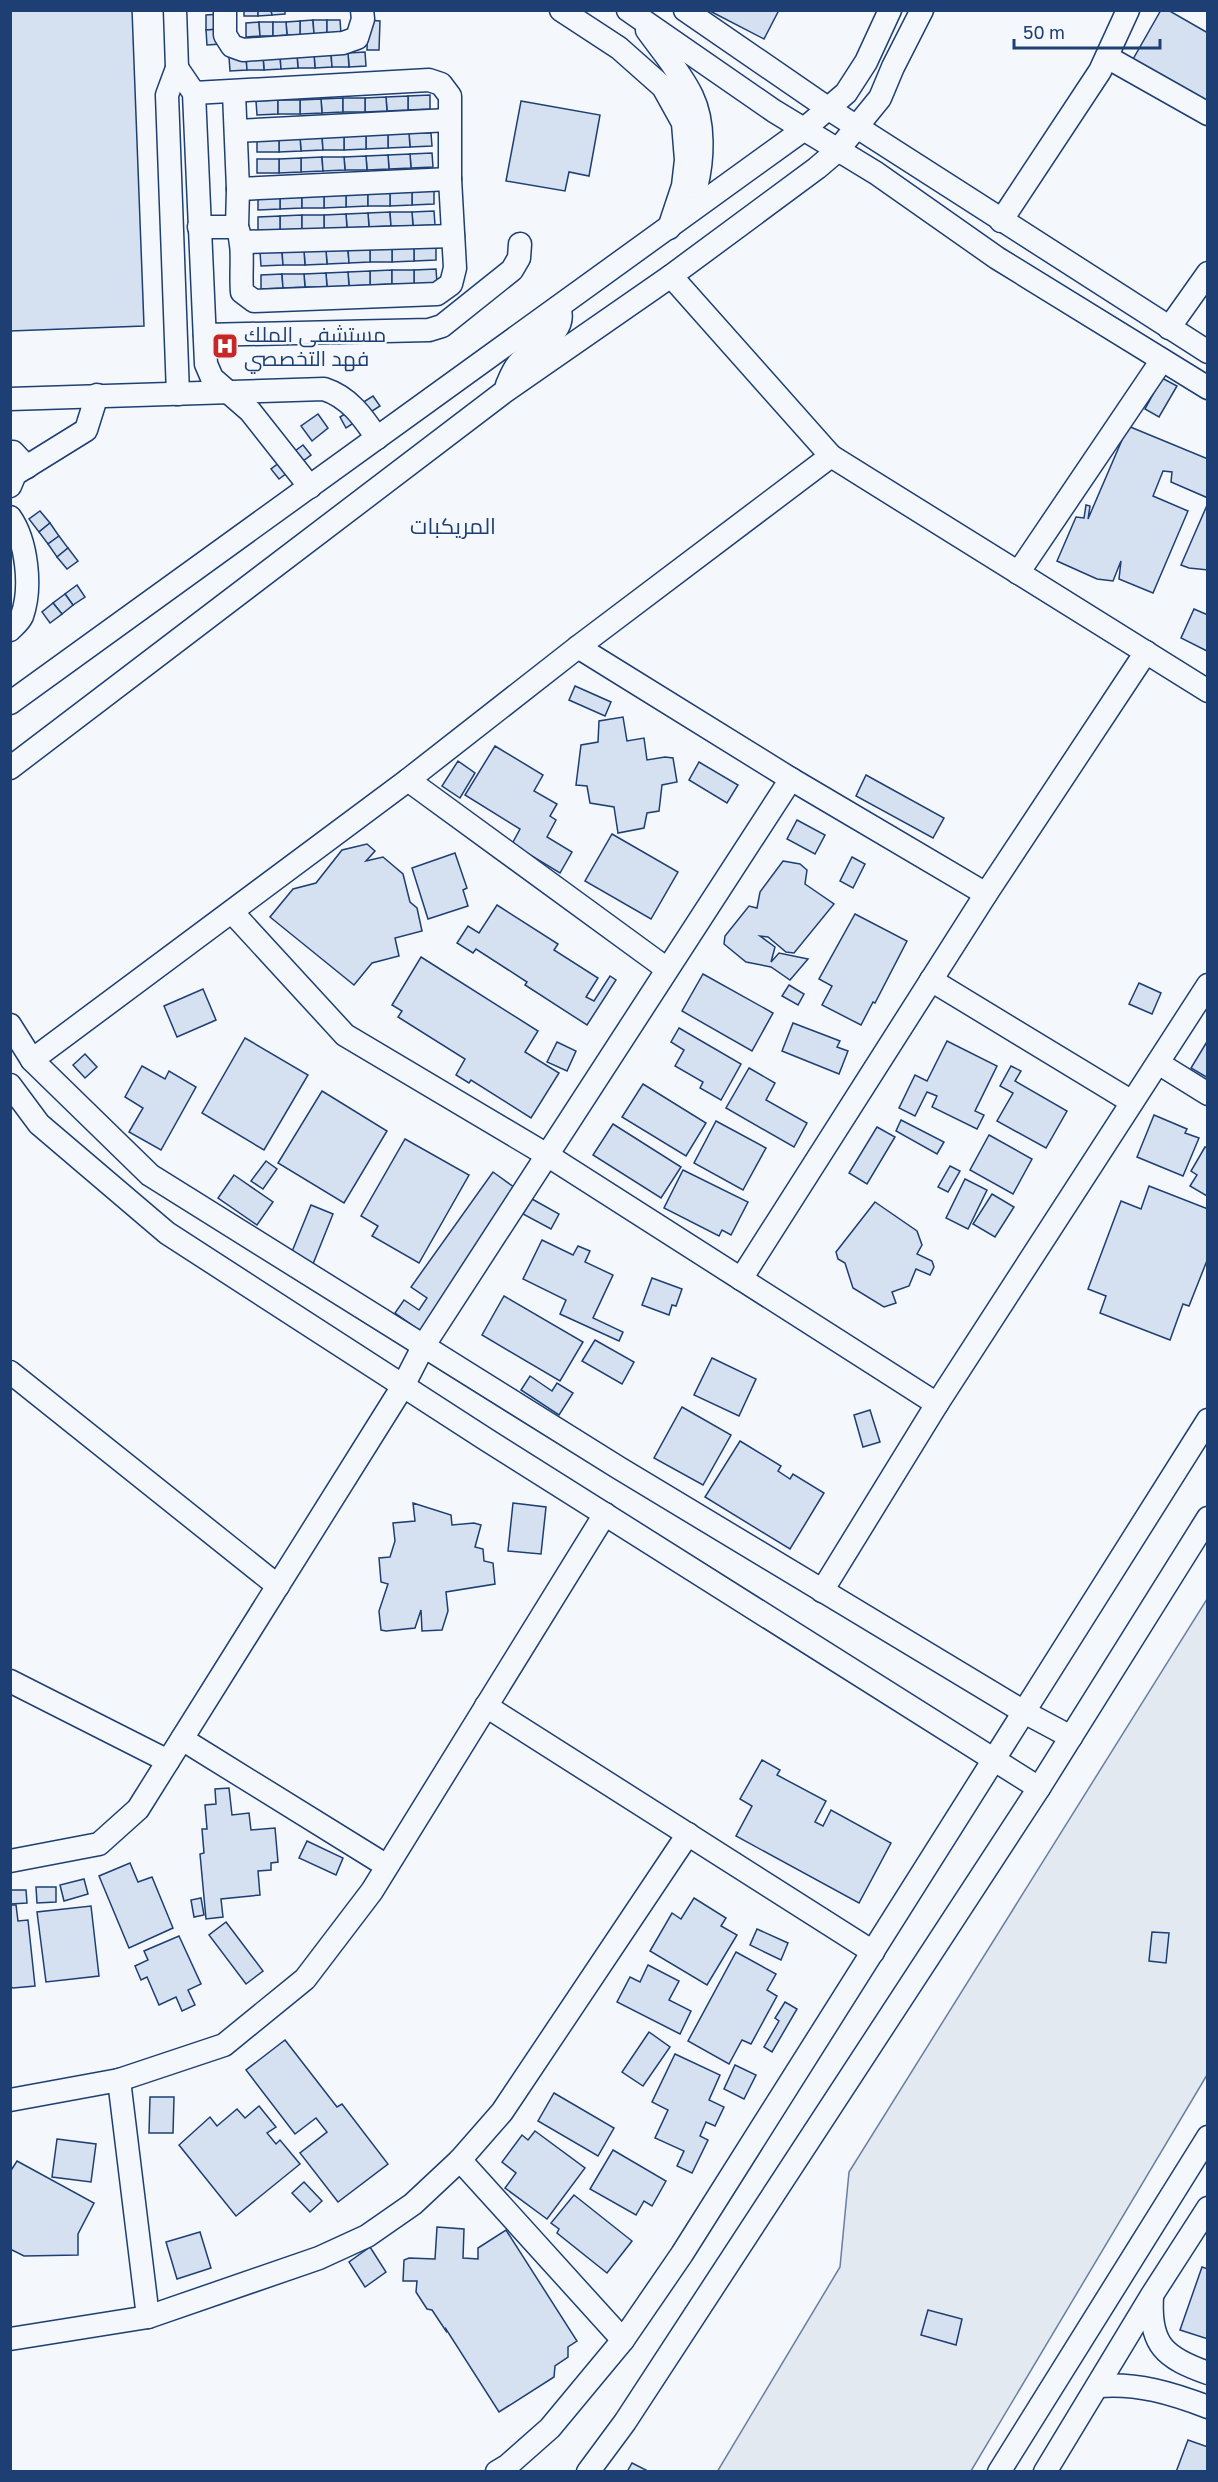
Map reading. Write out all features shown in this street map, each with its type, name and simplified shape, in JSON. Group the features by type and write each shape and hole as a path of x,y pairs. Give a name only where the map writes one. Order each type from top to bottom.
{"street":[{"path":"175,10 177,68 167,95 178,394"},
{"path":"225,10 225,35 232,46 243,50 343,43 357,38 363,19 362,10"},
{"path":"561,10 619,48 663,87 683,123 686,160 683,186 669,228"},
{"path":"685,10 829,109 1208,352"},
{"path":"10,703 804,130 846,93 866,62 890,10"},
{"path":"10,768 504,392 671,276 837,151 880,98 892,67 922,10"},
{"path":"1001,221 1100,71 1128,10"},
{"path":"634,15 693,97 700,128 701,158 689,213"},
{"path":"634,15 804,130 876,173 998,258 1208,388"},
{"path":"1107,57 1208,114"},
{"path":"177,68 194,93 206,364 212,378 250,411 310,487"},
{"path":"194,93 234,93 429,80 441,84 450,96 450,179 455,268 451,284 437,294 254,301 242,292 234,93"},
{"path":"237,131 449,120"},
{"path":"238,189 450,179"},
{"path":"200,227 240,234 453,236"},
{"path":"206,335 429,330 442,326 512,270 519,258 520,244"},
{"path":"1169,328 1208,273"},
{"path":"671,276 831,456 1208,691"},
{"path":"504,392 519,363 558,328 562,318 559,307"},
{"path":"1018,573 1162,360"},
{"path":"10,399 324,389 338,393 359,412 377,438"},
{"path":"10,486 19,459 86,430 97,395"},
{"path":"32,1060 408,780 578,647 831,456"},
{"path":"10,517 20,530 17,546 26,559 26,586 22,617 10,630"},
{"path":"578,647 791,779 986,894"},
{"path":"741,1279 986,894 1146,652"},
{"path":"10,1861 99,1844 138,1809 403,1386 424,1345 791,779"},
{"path":"408,780 667,969"},
{"path":"232,912 345,1035 547,1155 937,1404"},
{"path":"931,980 1132,1102"},
{"path":"822,1591 937,1404 1208,985"},
{"path":"10,1025 32,1060 150,1176 619,1468 1024,1712 1071,1737"},
{"path":"1158,1063 1208,1094"},
{"path":"10,1085 39,1124 167,1233 403,1386 1040,1788"},
{"path":"10,1372 278,1586"},
{"path":"497,2472 550,2428 623,2340 682,2254 1208,1420"},
{"path":"10,2100 119,2080 224,2045 305,1980 372,1892 605,1514"},
{"path":"588,2472 625,2422 1040,1788 1208,1518"},
{"path":"10,1681 168,1761"},
{"path":"486,1706 873,1952"},
{"path":"182,1739 387,1866"},
{"path":"10,2338 148,2317 319,2258 367,2236 413,2204 460,2160 502,2112 688,1834"},
{"path":"119,2080 148,2317"},
{"path":"999,2472 1208,2137"},
{"path":"460,2160 623,2340"},
{"path":"1045,2472 1152,2295 1208,2208"},
{"path":"1152,2295 1153,2331 1163,2350 1181,2363 1208,2373"},
{"path":"1099,2386 1123,2384 1148,2388 1208,2407"},
{"path":"600,2472 603,2449"}],"shaded area":[{"path":"1207,1599 1207,2075 971,2471 717,2472 840,2267 849,2172"}],"building":[{"path":"10,10 132,10 144,326 10,331"},
{"path":"244,10 258,10 258,16 244,16"},
{"path":"258,10 271,10 272,15 258,16"},
{"path":"271,10 285,10 285,14 272,15"},
{"path":"708,10 779,10 764,39"},
{"path":"1161,10 1168,10 1208,33 1208,104 1132,61"},
{"path":"220,14 220,29 206,30 206,15"},
{"path":"313,20 314,34 300,35 300,21"},
{"path":"313,20 327,20 327,34 314,34"},
{"path":"327,20 340,20 341,34 327,34"},
{"path":"368,20 380,21 379,50 367,50"},
{"path":"300,21 300,35 287,35 286,22"},
{"path":"259,22 260,36 246,37 246,23"},
{"path":"259,22 273,22 273,36 260,36"},
{"path":"273,22 286,22 287,35 273,36"},
{"path":"220,29 221,44 207,45 206,30"},
{"path":"365,52 366,66 349,67 348,53"},
{"path":"331,53 332,67 315,68 314,54"},
{"path":"331,53 348,53 349,67 332,67"},
{"path":"314,54 315,68 298,68 297,55"},
{"path":"280,55 281,69 264,70 263,56"},
{"path":"280,55 297,55 298,68 281,69"},
{"path":"246,56 247,70 230,71 229,57"},
{"path":"246,56 263,56 264,70 247,70"},
{"path":"430,95 430,109 408,110 408,96"},
{"path":"408,96 408,110 387,111 386,97"},
{"path":"386,97 387,111 365,112 365,98"},
{"path":"343,98 343,112 322,113 321,99"},
{"path":"343,98 365,98 365,112 343,112"},
{"path":"321,99 322,113 300,114 300,100"},
{"path":"278,100 278,114 257,115 256,101"},
{"path":"278,100 300,100 300,114 278,114"},
{"path":"521,101 600,115 589,176 569,172 565,191 506,181"},
{"path":"409,133 431,133 432,146 410,147"},
{"path":"409,133 410,147 388,148 388,134"},
{"path":"388,134 388,148 366,149 366,135"},
{"path":"366,135 366,149 344,150 344,136"},
{"path":"322,136 323,150 301,151 300,137"},
{"path":"322,136 344,136 344,150 323,150"},
{"path":"300,137 301,151 279,152 279,138"},
{"path":"257,138 279,138 279,152 257,152"},
{"path":"432,153 433,167 411,168 410,154"},
{"path":"410,154 411,168 389,169 388,155"},
{"path":"388,155 389,169 367,170 366,156"},
{"path":"366,156 367,170 345,170 344,157"},
{"path":"322,157 323,171 301,172 301,158"},
{"path":"322,157 344,157 345,170 323,171"},
{"path":"301,158 301,172 279,173 279,159"},
{"path":"257,159 279,159 279,173 257,173"},
{"path":"434,190 434,204 412,205 412,191"},
{"path":"412,191 412,205 390,206 390,192"},
{"path":"368,192 368,206 346,207 346,193"},
{"path":"368,192 390,192 390,206 368,206"},
{"path":"346,193 346,207 324,208 324,194"},
{"path":"302,194 302,208 280,209 280,195"},
{"path":"302,194 324,194 324,208 302,208"},
{"path":"280,195 280,209 258,210 258,196"},
{"path":"434,211 435,225 413,226 412,212"},
{"path":"390,212 391,226 369,227 368,213"},
{"path":"390,212 412,212 413,226 391,226"},
{"path":"368,213 369,227 347,228 346,214"},
{"path":"346,214 347,228 324,229 324,215"},
{"path":"302,215 302,229 280,230 280,216"},
{"path":"302,215 324,215 324,229 302,229"},
{"path":"280,216 280,230 258,231 258,217"},
{"path":"436,246 436,260 414,261 414,247"},
{"path":"414,247 414,261 392,262 392,248"},
{"path":"392,248 392,262 370,262 370,249"},
{"path":"348,249 349,263 327,264 326,250"},
{"path":"348,249 370,249 370,262 349,263"},
{"path":"326,250 327,264 305,265 304,251"},
{"path":"282,251 283,265 261,266 260,252"},
{"path":"282,251 304,251 305,265 283,265"},
{"path":"436,269 437,283 414,284 414,270"},
{"path":"392,270 392,284 370,285 370,271"},
{"path":"392,270 414,270 414,284 392,284"},
{"path":"370,271 370,285 349,286 348,272"},
{"path":"348,272 349,286 327,287 326,273"},
{"path":"326,273 327,287 305,287 304,274"},
{"path":"282,274 283,288 261,289 261,275"},
{"path":"282,274 304,274 305,287 283,288"},
{"path":"1162,378 1177,386 1159,417 1145,409"},
{"path":"373,396 380,406 346,428 340,417"},
{"path":"318,414 328,428 312,441 301,426"},
{"path":"1128,426 1208,459 1208,498 1171,482 1172,472 1163,471 1153,496 1188,511 1153,593 1119,579 1121,561 1113,581 1097,579 1057,561 1076,517 1084,518 1086,505 1090,506 1088,519"},
{"path":"303,445 311,455 279,479 271,469"},
{"path":"1208,503 1208,570 1189,568 1181,565"},
{"path":"40,511 50,523 39,532 29,519"},
{"path":"50,523 59,536 48,544 39,532"},
{"path":"59,536 68,548 57,557 48,544"},
{"path":"68,548 78,561 67,569 57,557"},
{"path":"77,585 85,597 73,605 65,594"},
{"path":"65,594 73,605 62,614 53,603"},
{"path":"53,603 62,614 50,623 42,612"},
{"path":"1194,609 1208,615 1207,651 1181,638"},
{"path":"575,686 611,702 605,716 569,700"},
{"path":"623,717 627,741 644,738 647,760 673,758 677,782 662,785 659,811 647,813 644,828 618,833 614,807 590,803 587,786 576,785 581,745 598,742 599,721"},
{"path":"495,746 543,775 534,791 557,804 550,816 556,820 547,837 572,852 560,873 512,844 520,829 465,795"},
{"path":"458,761 475,773 460,798 442,786"},
{"path":"699,762 738,785 727,803 689,780"},
{"path":"866,775 944,818 933,838 856,796"},
{"path":"797,820 825,835 815,854 787,839"},
{"path":"612,834 678,872 651,919 585,881"},
{"path":"367,844 375,851 366,861 383,857 403,874 410,902 417,908 422,931 395,938 399,956 372,963 354,985 270,917 293,889 316,883 342,850"},
{"path":"455,853 467,888 463,890 468,906 428,919 412,868"},
{"path":"852,857 865,864 853,888 840,881"},
{"path":"783,861 800,864 807,870 805,884 834,904 794,953 786,952 768,937 760,936 775,947 771,962 779,953 808,959 790,980 771,967 746,962 724,944 725,936 749,906 757,908 760,892"},
{"path":"497,905 558,944 554,950 598,978 586,997 594,1001 610,976 616,980 587,1025 525,985 527,982 476,949 473,953 457,943 468,926 479,933"},
{"path":"855,914 907,941 861,1025 822,1005 832,986 819,979"},
{"path":"421,957 538,1031 525,1052 559,1073 531,1118 471,1080 469,1083 456,1075 465,1059 398,1017 402,1011 392,1005"},
{"path":"703,974 773,1013 752,1051 682,1011"},
{"path":"1139,983 1161,993 1152,1014 1129,1004"},
{"path":"789,985 804,994 798,1005 782,996"},
{"path":"203,989 216,1020 177,1037 164,1006"},
{"path":"793,1023 840,1041 837,1047 848,1051 839,1074 782,1051"},
{"path":"679,1028 741,1064 721,1100 700,1088 703,1082 675,1066 684,1050 671,1042"},
{"path":"245,1038 308,1075 264,1150 202,1113"},
{"path":"1208,1040 1208,1078 1191,1068"},
{"path":"947,1041 997,1066 975,1111 984,1115 977,1129 932,1107 937,1096 927,1092 915,1116 899,1108 915,1075 927,1081"},
{"path":"557,1042 576,1051 567,1071 547,1062"},
{"path":"85,1054 97,1067 85,1078 73,1065"},
{"path":"142,1066 165,1079 169,1071 196,1087 161,1150 129,1132 143,1108 125,1097"},
{"path":"1011,1066 1021,1071 1015,1081 1067,1111 1046,1148 997,1121 1013,1093 1000,1086"},
{"path":"749,1068 775,1083 766,1100 807,1123 794,1147 726,1108"},
{"path":"643,1084 706,1123 686,1156 622,1117"},
{"path":"322,1091 387,1131 344,1203 278,1163"},
{"path":"1154,1115 1187,1129 1185,1133 1199,1138 1183,1176 1137,1157"},
{"path":"901,1120 944,1142 937,1154 896,1131"},
{"path":"716,1121 766,1148 743,1190 694,1163"},
{"path":"613,1124 681,1167 661,1198 593,1155"},
{"path":"877,1127 895,1137 867,1184 849,1173"},
{"path":"989,1135 1032,1159 1013,1194 970,1170"},
{"path":"405,1139 469,1175 419,1263 372,1236 378,1226 361,1216"},
{"path":"1205,1147 1208,1148 1207,1196 1190,1186 1197,1175 1191,1171"},
{"path":"266,1161 277,1169 263,1189 251,1181"},
{"path":"950,1166 960,1171 948,1192 938,1187"},
{"path":"683,1170 748,1202 731,1235 722,1230 719,1236 664,1208"},
{"path":"493,1172 518,1190 422,1332 395,1313 404,1300 419,1310 427,1298 411,1287"},
{"path":"234,1175 273,1202 257,1225 218,1198"},
{"path":"965,1179 987,1190 968,1229 946,1218"},
{"path":"1149,1186 1208,1209 1208,1258 1189,1306 1183,1304 1170,1340 1100,1313 1106,1296 1088,1289 1121,1201 1141,1209"},
{"path":"992,1194 1014,1207 995,1237 973,1224"},
{"path":"532,1199 559,1214 551,1229 523,1214"},
{"path":"875,1202 917,1231 922,1245 917,1254 932,1261 934,1267 930,1275 916,1269 909,1286 892,1292 896,1303 884,1307 853,1288 845,1263 838,1259 836,1252"},
{"path":"311,1205 333,1214 313,1264 291,1254"},
{"path":"542,1240 573,1255 578,1246 590,1251 585,1262 613,1275 593,1318 623,1332 619,1341 560,1314 566,1300 523,1279"},
{"path":"652,1278 682,1289 676,1306 672,1305 669,1315 642,1305"},
{"path":"504,1296 583,1342 560,1381 482,1335"},
{"path":"595,1340 634,1362 622,1384 582,1361"},
{"path":"712,1358 756,1379 739,1416 694,1395"},
{"path":"530,1376 552,1391 557,1383 573,1393 559,1415 521,1390"},
{"path":"682,1407 731,1435 703,1485 654,1458"},
{"path":"870,1410 880,1442 863,1447 854,1415"},
{"path":"740,1441 781,1466 778,1471 790,1479 793,1474 824,1493 790,1549 705,1497"},
{"path":"413,1503 451,1515 452,1525 474,1523 481,1525 475,1547 483,1549 484,1561 493,1563 495,1584 446,1592 448,1611 442,1630 422,1631 421,1610 415,1628 381,1630 379,1611 388,1584 381,1582 379,1558 390,1557 395,1541 393,1523 415,1521"},
{"path":"513,1503 546,1507 541,1554 508,1551"},
{"path":"762,1760 780,1770 777,1775 826,1801 815,1822 823,1826 831,1810 891,1843 859,1903 736,1836 752,1806 740,1799"},
{"path":"229,1788 232,1815 249,1813 251,1830 275,1828 278,1862 271,1863 271,1870 258,1871 260,1895 221,1899 223,1917 206,1919 200,1854 204,1853 202,1829 207,1829 205,1805 216,1804 215,1789"},
{"path":"307,1841 343,1858 336,1875 299,1858"},
{"path":"130,1863 138,1882 152,1877 173,1928 129,1948 99,1876"},
{"path":"84,1879 88,1894 64,1901 60,1885"},
{"path":"36,1887 56,1887 56,1902 37,1903"},
{"path":"11,1890 26,1890 27,1903 11,1904"},
{"path":"201,1898 204,1915 194,1917 191,1900"},
{"path":"694,1898 726,1918 721,1926 737,1935 707,1985 650,1951 672,1913 681,1919"},
{"path":"10,1905 16,1905 18,1921 28,1920 35,1986 13,1988 10,1986"},
{"path":"91,1906 99,1976 46,1982 37,1912"},
{"path":"226,1922 263,1971 246,1984 209,1935"},
{"path":"757,1929 788,1943 781,1960 750,1945"},
{"path":"1152,1932 1169,1933 1166,1963 1149,1961"},
{"path":"179,1936 201,1984 188,1990 195,2005 182,2011 176,1997 159,2005 147,1977 141,1980 135,1966 148,1960 144,1951"},
{"path":"736,1952 776,1974 767,1990 777,1996 751,2044 742,2040 729,2064 688,2041"},
{"path":"648,1965 679,1981 669,2000 691,2011 680,2034 617,2002 630,1977 640,1982"},
{"path":"785,2002 797,2009 772,2052 764,2047 779,2021 775,2018"},
{"path":"649,2032 670,2047 643,2086 622,2072"},
{"path":"285,2040 337,2107 342,2104 388,2164 338,2202 300,2153 327,2132 316,2118 295,2134 246,2070"},
{"path":"675,2054 720,2075 709,2100 724,2107 715,2126 706,2122 700,2136 708,2140 692,2173 677,2166 684,2151 655,2138 668,2110 652,2102"},
{"path":"735,2065 756,2075 744,2099 724,2089"},
{"path":"554,2093 614,2128 598,2156 538,2121"},
{"path":"150,2097 174,2097 173,2133 149,2133"},
{"path":"259,2106 276,2127 267,2133 276,2144 280,2140 300,2164 236,2216 179,2145 210,2117 217,2126 237,2109 245,2118"},
{"path":"535,2131 585,2168 547,2219 505,2188 516,2173 502,2162 522,2135 528,2140"},
{"path":"57,2139 96,2144 91,2182 52,2177"},
{"path":"613,2150 666,2181 652,2206 644,2201 636,2215 590,2189"},
{"path":"17,2161 94,2203 78,2234 78,2255 24,2256 10,2249 10,2172"},
{"path":"304,2182 322,2201 310,2212 292,2193"},
{"path":"574,2195 632,2241 607,2273 557,2233 559,2229 551,2223"},
{"path":"437,2227 464,2229 463,2258 478,2259 478,2248 506,2230 577,2341 568,2347 568,2357 555,2366 554,2377 499,2412 446,2329 446,2331 432,2310 427,2309 416,2292 417,2281 403,2281 404,2260 409,2258 435,2259"},
{"path":"200,2232 211,2268 177,2279 166,2242"},
{"path":"370,2247 386,2272 365,2287 349,2262"},
{"path":"1202,2267 1208,2269 1208,2339 1180,2330"},
{"path":"928,2310 962,2319 956,2345 921,2335"},
{"path":"1188,2440 1208,2447 1208,2472 1176,2472"},
{"path":"632,2463 646,2470 645,2472 627,2472"}],"place":[{"name":"مستشفى الملك فهد التخصصي","path":"225,346"}],"district":[{"name":"المريكبات","path":"453,525"}]}
